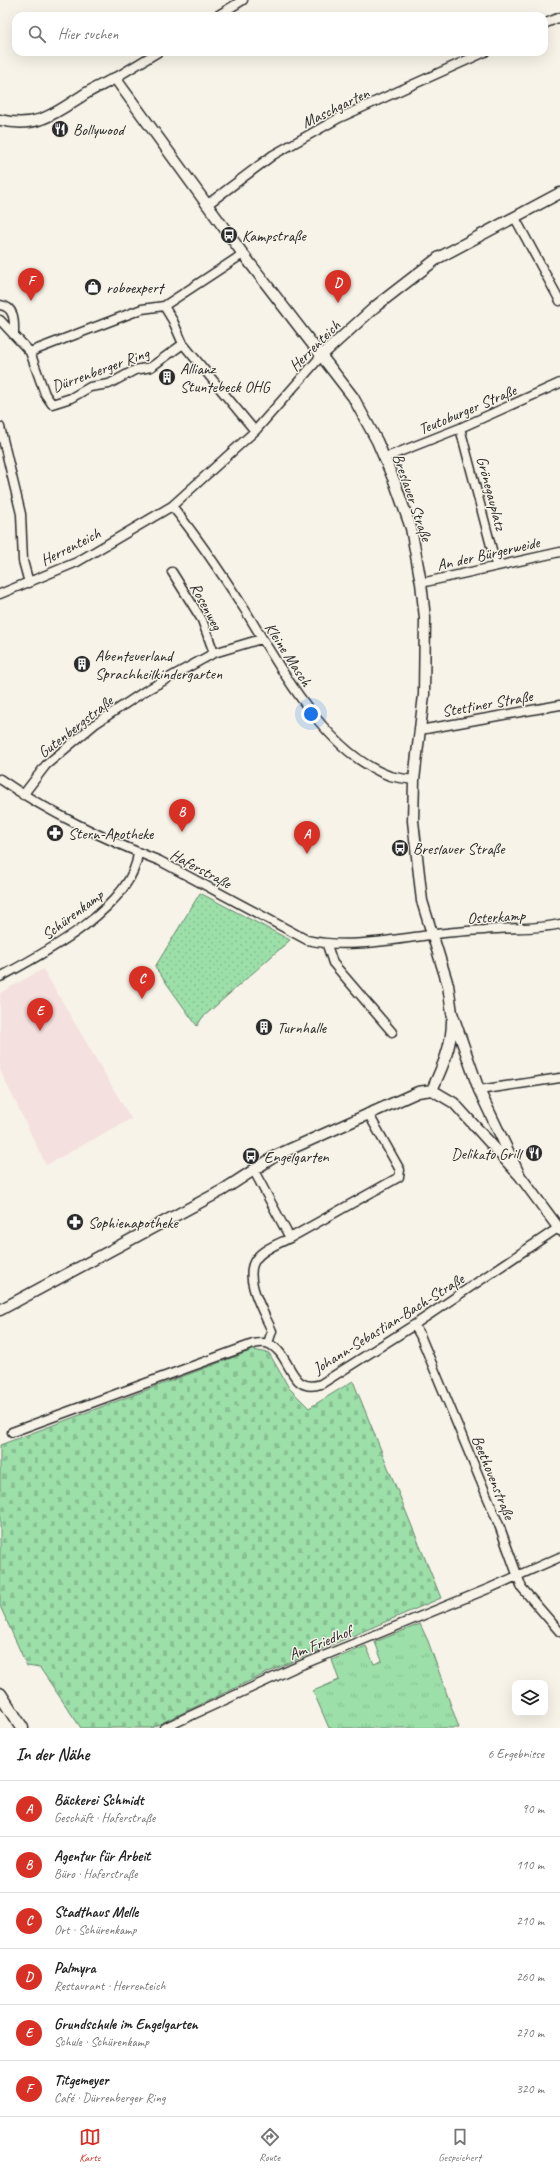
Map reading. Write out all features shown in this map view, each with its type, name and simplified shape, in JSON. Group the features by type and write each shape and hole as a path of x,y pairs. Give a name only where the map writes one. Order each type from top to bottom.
{"main road":[{"path":"0,1694 22,1728"}],"street":[{"path":"224,12 243,0"},
{"path":"548,22 560,17"},
{"path":"0,120 14,124 30,123 46,118 151,56"},
{"name":"Maschgarten","path":"208,204 274,155 339,118 476,56"},
{"path":"30,352 142,308 164,306 243,254 208,204 114,78"},
{"name":"Herrenteich","path":"0,594 77,562 172,506 255,431 322,355 376,306 438,258 560,193"},
{"path":"515,218 560,301"},
{"name":"Breslauer Straße","path":"243,254 353,397 384,458 411,528 421,583 425,637 424,695 414,780 414,846 422,901 448,985 452,1013 452,1032 447,1055 432,1090"},
{"path":"0,305 10,309 13,315 14,335"},
{"path":"164,306 173,321 183,344 255,431"},
{"name":"Dürrenberger Ring","path":"0,320 30,352 45,394 52,404 72,398 90,387 109,384 135,370 152,367 183,344"},
{"name":"Teutoburger Straße","path":"384,458 460,428 560,383"},
{"path":"0,427 21,514 23,561 29,583"},
{"name":"Grönegauplatz","path":"460,428 496,565"},
{"name":"Kleine Masch","path":"172,506 215,564 261,639 304,703 334,737 373,768 392,776 414,780"},
{"name":"An der Bürgerweide","path":"421,583 496,565 560,552"},
{"name":"Rosenweg","path":"172,572 202,620 214,653"},
{"name":"Gutenbergstraße","path":"23,795 46,765 95,724 145,691 214,653 261,639"},
{"name":"Stettiner Straße","path":"420,730 560,705"},
{"name":"Haferstraße","path":"0,779 23,795 138,853 160,861 307,940 327,945 364,944 433,934"},
{"name":"Schürenkamp","path":"0,978 42,954 96,917 117,898 137,862 138,853"},
{"name":"Osterkamp","path":"433,934 493,929 522,929 560,924"},
{"path":"327,945 333,963 392,1032"},
{"name":"Breslauer Straße","path":"452,1013 480,1090 520,1176"},
{"path":"480,1090 560,1078"},
{"path":"0,1310 223,1190 252,1169 277,1154 418,1092 432,1090 454,1103 520,1176 559,1229"},
{"path":"12,1432 253,1344 268,1343 272,1332 252,1283 251,1269 256,1258 399,1178 400,1170 368,1113"},
{"path":"252,1169 290,1238"},
{"name":"Johann-Sebastian-Bach-Straße","path":"268,1343 276,1348 301,1385 311,1388 321,1384 414,1326 559,1229"},
{"name":"Beethovenstraße","path":"414,1326 420,1335 492,1510 522,1588 560,1632"},
{"name":"Am Friedhof","path":"164,1728 289,1670 490,1588 560,1557"}],"shaded area":[{"path":"43,969 131,1119 46,1165 0,1070 0,993"}],"green space":[{"path":"200,893 290,940 202,1018 197,1026 155,967"},
{"path":"253,1350 269,1353 289,1388 309,1408 353,1381 441,1598 275,1669 151,1728 81,1728 40,1668 27,1666 0,1606 0,1445"},
{"path":"420,1624 428,1641 459,1728 329,1728 313,1691 339,1680 332,1660 366,1646 374,1664 382,1661 375,1642"}],"place":[{"name":"Bollywood","path":"60,129"},
{"name":"Kampstraße","path":"229,235"},
{"name":"roboexpert","path":"93,287"},
{"name":"Titgemeyer","path":"31,301"},
{"name":"Palmyra","path":"338,303"},
{"name":"Allianz Stuntebeck OHG","path":"167,377"},
{"name":"Abenteuerland Sprachheilkindergarten","path":"82,664"},
{"name":"Agentur für Arbeit","path":"182,832"},
{"name":"Stern-Apotheke","path":"55,833"},
{"name":"Breslauer Straße","path":"400,848"},
{"name":"Bäckerei Schmidt","path":"307,854"},
{"name":"Stadthaus Melle","path":"142,999"},
{"name":"Turnhalle","path":"264,1027"},
{"name":"Grundschule im Engelgarten","path":"40,1031"},
{"name":"Delikato Grill","path":"534,1153"},
{"name":"Engelgarten","path":"251,1156"},
{"name":"Sophienapotheke","path":"75,1222"}]}
